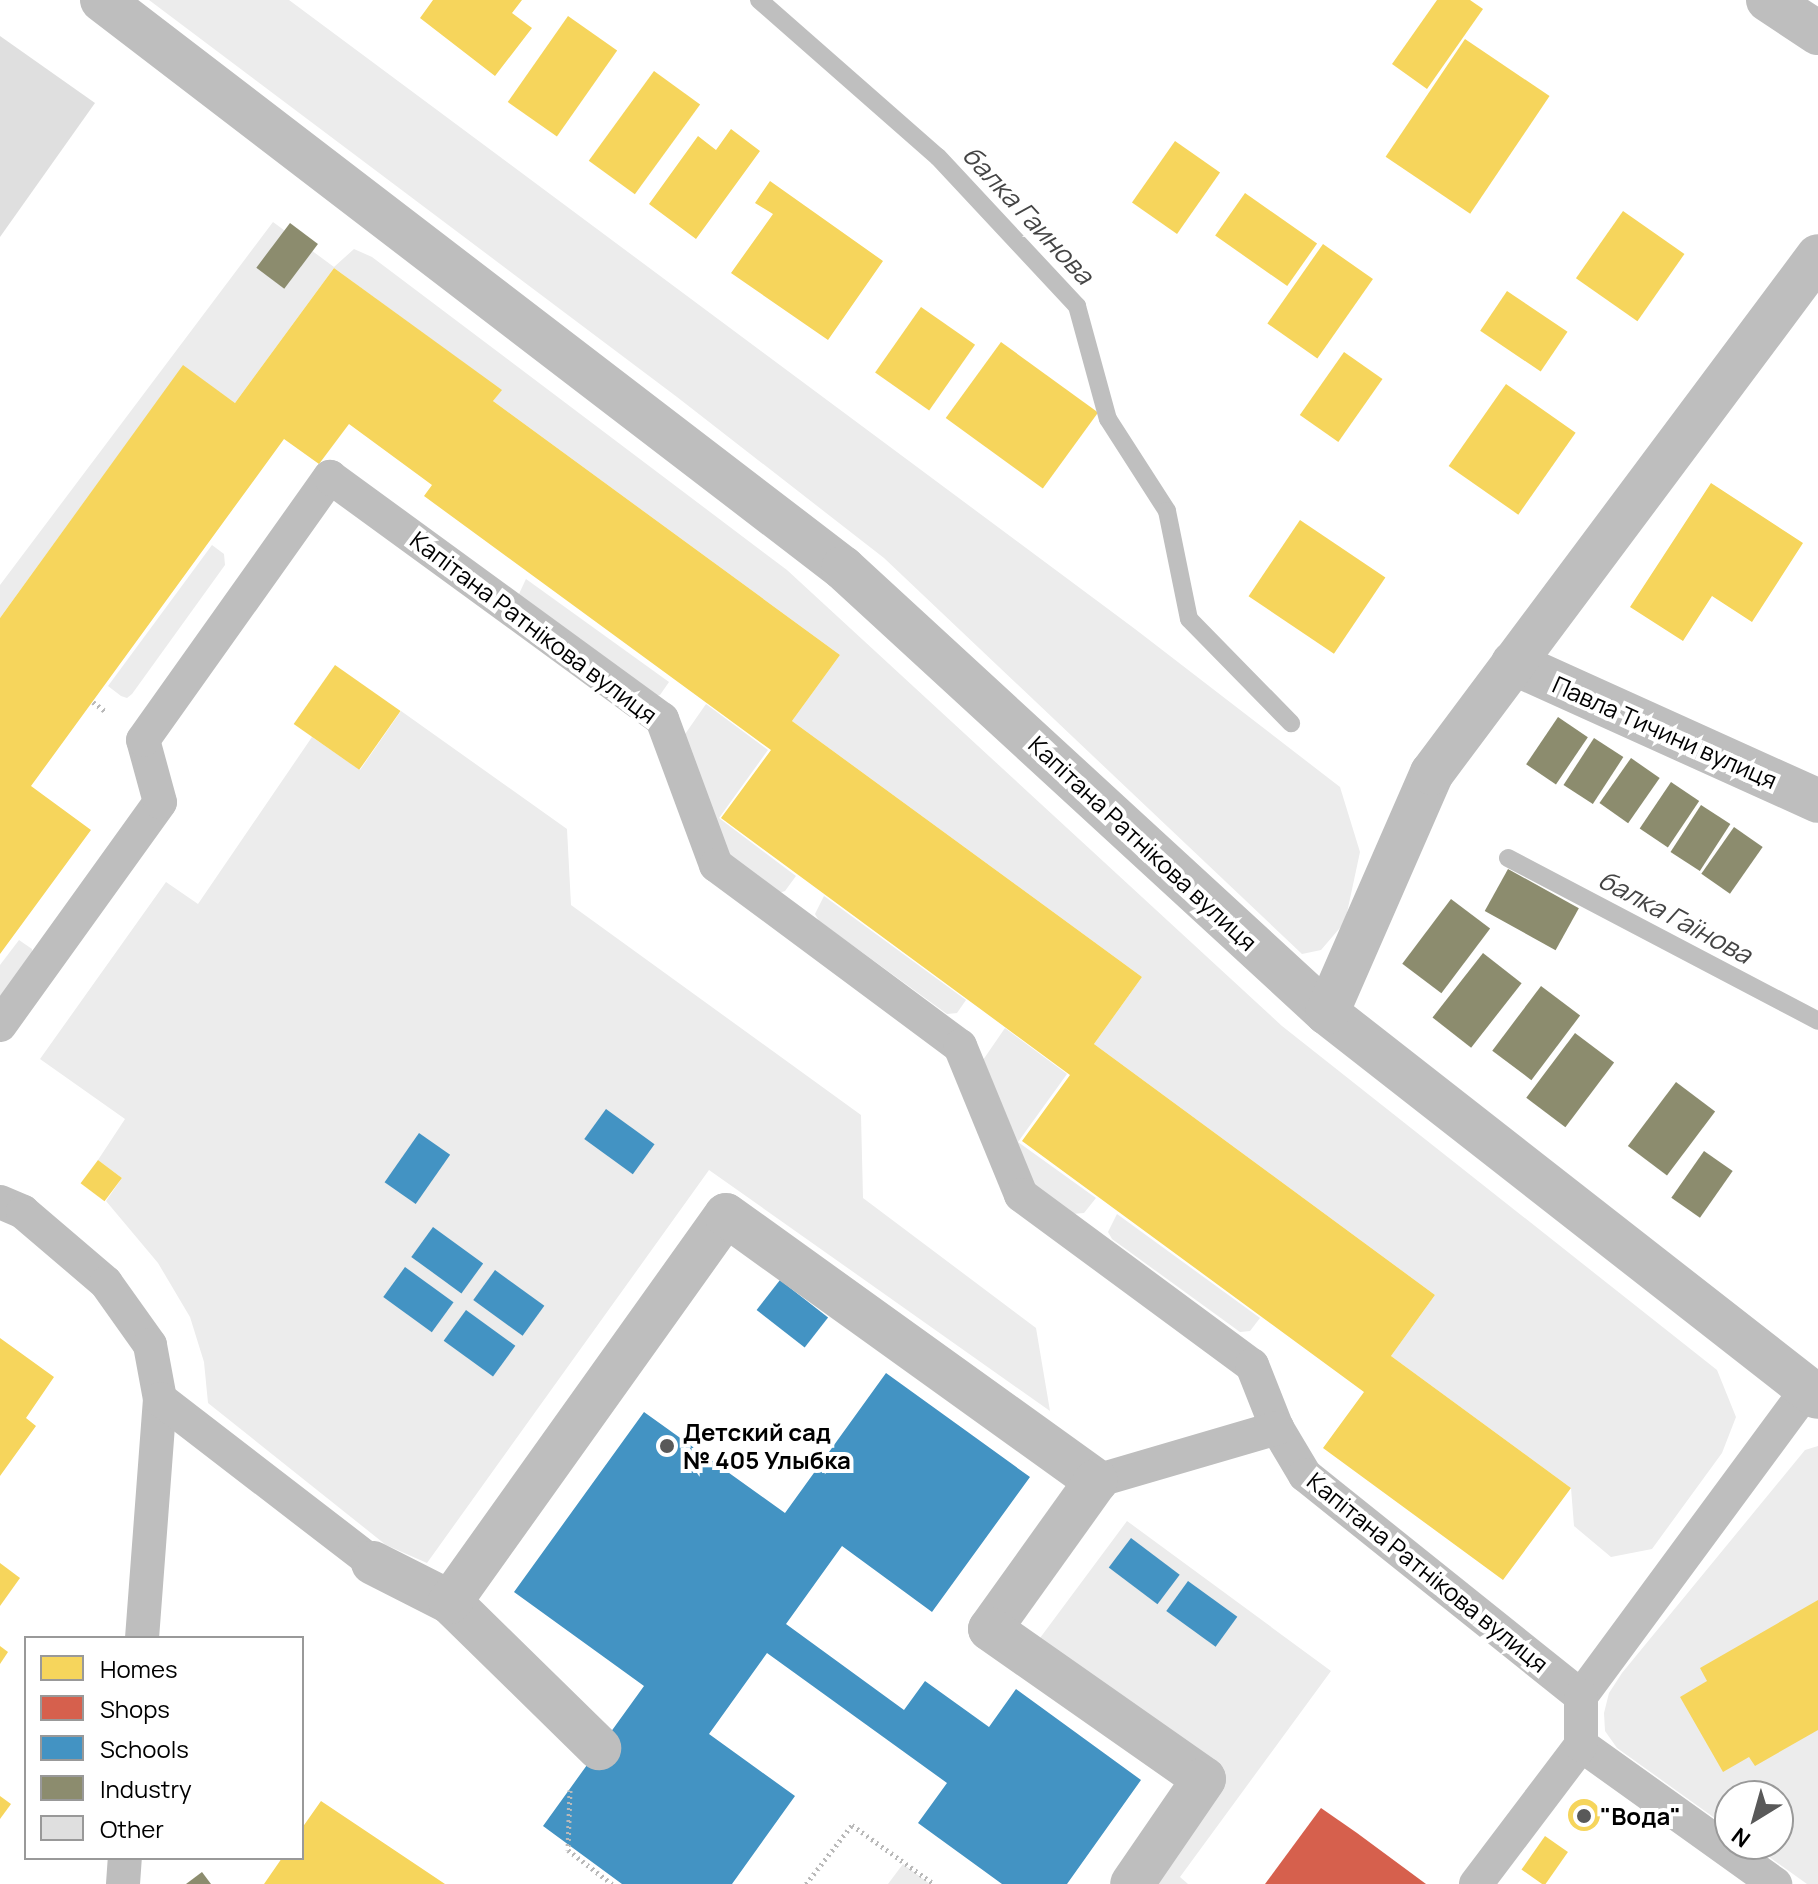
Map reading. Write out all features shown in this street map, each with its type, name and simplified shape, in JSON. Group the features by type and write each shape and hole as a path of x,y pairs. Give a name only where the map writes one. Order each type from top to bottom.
{"street":[{"name":"Капітана Ратнікова вулиця","path":"102,0 843,568 1327,1013 1813,1393"},
{"path":"1768,0 1818,33"},
{"path":"1327,1013 1432,773 1818,256"},
{"name":"Павла Тичини вулиця","path":"1513,663 1818,801"},
{"path":"450,1602 726,1215 1096,1481 990,1629 1204,1779 1132,1884"},
{"path":"373,1563 450,1602 585,1735"}],"lane":[{"name":"Капітана Ратнікова вулиця","path":"0,1025 160,802 143,740 330,477 662,719 716,865 960,1046 1021,1195 1252,1365 1277,1428 1305,1475 1581,1696 1813,1393"},
{"path":"0,1202 23,1212 106,1283 150,1345 160,1399 142,1636"},
{"path":"160,1399 373,1563"},
{"path":"1096,1481 1277,1428"},
{"path":"1476,1884 1581,1745 1581,1696"},
{"path":"1581,1745 1775,1884"},
{"path":"123,1884 125,1860"}],"path":[{"path":"585,1735 568,1850 612,1884"},
{"path":"806,1884 852,1825 934,1884"}],"shaded area":[{"path":"149,0 289,0 1135,629 1340,787 1360,852 1345,922 1321,950 1302,954 884,558 677,397"},
{"path":"273,222 334,267 354,249 372,257 787,570 1282,1026 1717,1370 1736,1417 1722,1453 1652,1549 1611,1557 1574,1526 1571,1488 1391,1356 1435,1295 1094,1044 1142,977 792,721 840,655 493,401 501,390 334,268 235,403 183,366 0,618 0,585"},
{"path":"212,545 224,554 225,565 132,694 127,698 121,696 108,686"},
{"path":"526,579 669,682 660,695 654,696 518,596"},
{"path":"706,704 768,750 719,818 796,876 785,891 779,893 725,856 683,737"},
{"path":"401,711 567,829 571,905 861,1115 863,1198 1036,1328 1050,1411 709,1170 427,1563 386,1545 208,1403 204,1362 190,1317 158,1263 106,1201 122,1178 98,1160 125,1119 40,1059 166,882 198,904 312,737 360,770"},
{"path":"824,896 966,1000 957,1013 947,1014 819,921 815,914"},
{"path":"19,940 32,949 33,955 0,1003 0,965"},
{"path":"1005,1028 1067,1074 1018,1142 1096,1198 1084,1213 1072,1214 1024,1179 983,1060"},
{"path":"1117,1214 1260,1318 1250,1331 1240,1332 1112,1239 1108,1232"},
{"path":"1818,1446 1818,1884 1807,1884 1773,1860 1794,1860 1794,1780 1714,1780 1714,1818 1617,1748 1605,1731 1604,1713 1609,1693 1622,1673 1805,1450"},
{"path":"1127,1521 1331,1671 1180,1877 1188,1884 1117,1884 1208,1761 1040,1638"},
{"path":"903,1864 930,1884 888,1884"}],"building: Homes":[{"path":"433,0 522,0 512,13 532,28 495,76 420,18"},
{"path":"1437,0 1470,0 1483,9 1427,89 1392,64"},
{"path":"568,16 617,50 557,136 508,102"},
{"path":"1465,39 1550,96 1470,214 1386,157"},
{"path":"654,71 700,105 635,194 589,161"},
{"path":"731,129 760,151 696,239 649,204 698,136 716,150"},
{"path":"1175,141 1220,173 1177,234 1132,202"},
{"path":"770,181 883,261 828,340 731,273 773,214 755,203"},
{"path":"1245,193 1317,243 1287,286 1215,236"},
{"path":"1623,211 1684,254 1637,321 1576,278"},
{"path":"1323,244 1373,279 1317,358 1267,323"},
{"path":"334,268 502,390 493,401 840,655 792,721 1142,977 1094,1044 1435,1295 1391,1356 1571,1488 1503,1580 1323,1448 1364,1392 1022,1141 1070,1075 721,818 771,750 424,496 432,485 349,424 319,464 284,439 31,786 91,830 0,954 0,618 183,365 235,403"},
{"path":"1507,291 1568,332 1541,372 1480,331"},
{"path":"921,307 975,345 929,410 875,373"},
{"path":"1001,342 1098,413 1043,489 946,418"},
{"path":"1344,352 1383,379 1338,442 1300,415"},
{"path":"1506,384 1576,433 1518,515 1449,466"},
{"path":"1711,483 1803,543 1752,622 1712,596 1683,641 1630,607"},
{"path":"1300,520 1385,578 1334,654 1249,596"},
{"path":"335,665 401,711 359,770 294,724"},
{"path":"98,1160 122,1178 105,1201 81,1183"},
{"path":"0,1338 54,1377 26,1418 36,1426 0,1476"},
{"path":"0,1563 20,1578 0,1606"},
{"path":"1818,1600 1818,1730 1755,1766 1749,1757 1723,1772 1680,1697 1707,1681 1700,1668"},
{"path":"0,1646 8,1652 0,1664"},
{"path":"0,1796 11,1804 0,1819"},
{"name":"\"Вода\"","path":"1584,1799 1595,1804 1600,1815 1595,1826 1584,1831 1573,1826 1568,1815 1573,1804"},
{"path":"321,1801 445,1884 264,1884 281,1860 304,1860 304,1825"},
{"path":"1545,1836 1568,1852 1546,1884 1521,1870"}],"building: Shops":[{"path":"1321,1808 1357,1833 1426,1884 1265,1884"}],"building: Schools":[{"path":"606,1109 655,1144 633,1174 584,1139"},
{"path":"419,1133 450,1155 416,1204 385,1182"},
{"path":"433,1227 483,1263 461,1293 411,1257"},
{"path":"405,1267 454,1302 432,1332 383,1297"},
{"path":"495,1270 544,1306 523,1336 473,1300"},
{"path":"780,1280 828,1318 805,1347 757,1310"},
{"path":"466,1310 515,1346 493,1377 444,1341"},
{"path":"886,1373 1030,1477 932,1612 842,1546 786,1624 904,1710 925,1681 989,1727 1016,1689 1141,1780 1067,1884 1002,1884 918,1823 947,1783 767,1653 709,1734 795,1796 732,1884 622,1884 543,1826 644,1686 514,1592 644,1412 785,1513"},
{"path":"1131,1538 1180,1575 1157,1604 1109,1568"},
{"path":"1188,1581 1237,1617 1216,1647 1166,1611"}],"building: Industry":[{"path":"290,223 318,244 284,289 256,268"},
{"path":"1558,717 1588,737 1556,784 1526,764"},
{"path":"1594,738 1623,757 1593,804 1564,785"},
{"path":"1631,758 1660,778 1628,823 1599,803"},
{"path":"1671,782 1699,801 1668,847 1640,828"},
{"path":"1701,805 1730,824 1700,871 1671,852"},
{"path":"1734,827 1763,847 1730,894 1701,874"},
{"path":"1508,869 1579,908 1556,950 1485,911"},
{"path":"1451,899 1490,928 1441,993 1402,964"},
{"path":"1483,953 1522,983 1471,1048 1433,1018"},
{"path":"1541,986 1580,1015 1531,1080 1492,1051"},
{"path":"1575,1033 1614,1062 1565,1127 1526,1098"},
{"path":"1676,1082 1715,1111 1667,1175 1628,1146"},
{"path":"1704,1151 1733,1171 1700,1218 1671,1198"},
{"path":"202,1872 211,1884 186,1884"}],"building: Other":[{"path":"0,36 95,103 0,237"}],"waterway":[{"name":"балка Гаинова","path":"759,0 938,157 1077,306 1108,419 1167,511 1189,619 1291,723"},
{"name":"балка Гаїнова","path":"1508,858 1818,1021"}],"place":[{"name":"Детский сад № 405 Улыбка","path":"667,1446"},
{"name":"\"Вода\"","path":"1584,1816"}]}
